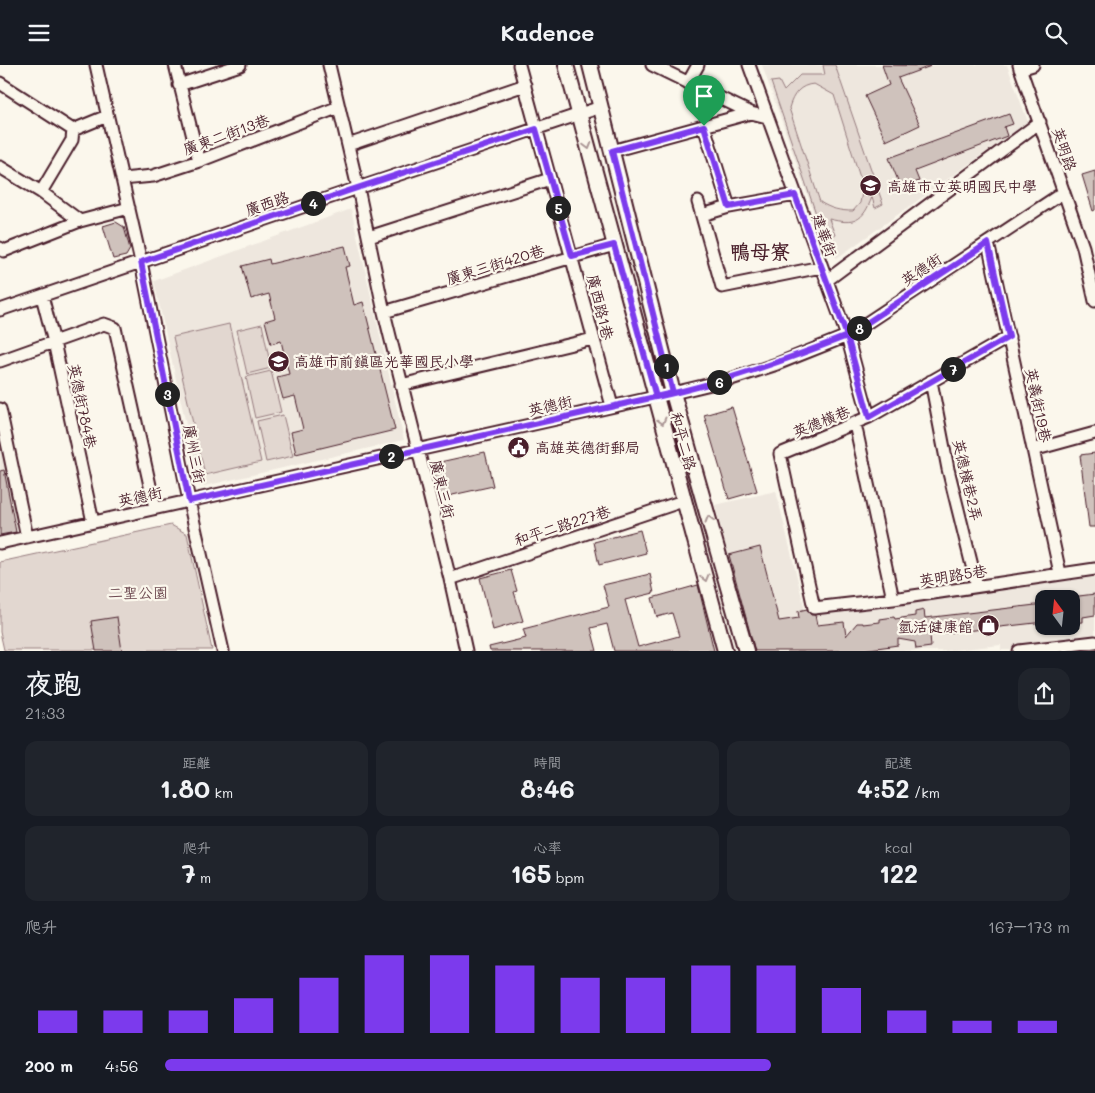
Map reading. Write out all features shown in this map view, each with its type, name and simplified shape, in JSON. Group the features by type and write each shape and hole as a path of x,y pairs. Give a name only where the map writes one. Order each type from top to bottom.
{"street":[{"name":"廣州三街","path":"96,65 141,262 189,501 224,651"},
{"path":"174,65 198,161"},
{"path":"180,85 240,65"},
{"name":"廣東三街","path":"329,65 401,385 450,579 466,651"},
{"name":"廣西路1巷","path":"520,65 612,406"},
{"name":"和平二路","path":"566,65 725,651"},
{"name":"和平二路","path":"590,65 673,393 746,651"},
{"path":"652,65 751,113 767,117"},
{"path":"688,83 698,65"},
{"name":"建華街","path":"749,65 847,336 869,417"},
{"path":"1020,67 1033,65"},
{"name":"英明路","path":"1020,67 1083,247 1095,301"},
{"path":"0,83 73,130"},
{"path":"348,145 525,85"},
{"name":"廣東二街13巷","path":"122,179 153,176 198,161 339,107"},
{"name":"廣西路","path":"0,310 602,107"},
{"path":"612,151 751,113"},
{"path":"73,130 107,115"},
{"path":"826,281 1040,122"},
{"path":"704,126 729,207"},
{"path":"41,192 72,141 73,130"},
{"path":"0,167 41,192 80,221"},
{"path":"369,237 550,179"},
{"name":"英德街","path":"0,543 656,397 777,364 847,336 1064,192"},
{"path":"702,215 729,207 795,195"},
{"path":"698,202 722,287 821,267"},
{"path":"0,248 4,251 80,221 129,208"},
{"name":"英義街19巷","path":"988,243 1060,573"},
{"name":"廣東三街420巷","path":"384,312 614,245"},
{"name":"英德街784巷","path":"42,296 54,342 93,522"},
{"path":"0,361 104,324 115,328 155,508"},
{"name":"英德橫巷","path":"814,608 780,454 869,417 1009,337"},
{"path":"401,385 593,339"},
{"name":"英德橫巷2弄","path":"932,381 948,469 977,586"},
{"path":"0,409 27,537"},
{"path":"855,424 893,599"},
{"path":"1033,450 1095,433"},
{"name":"和平二路227巷","path":"450,579 683,501"},
{"name":"英明路5巷","path":"814,608 893,599 1095,569"},
{"path":"1019,651 1095,642"}],"shaded area":[{"name":"高雄市立英明國民中學","path":"762,65 1007,65 1028,122 837,258 827,251"},
{"name":"高雄市前鎮區光華國民小學","path":"351,209 404,440 200,487 154,281"},
{"path":"0,429 21,533 0,537"},
{"path":"776,491 806,614 1095,577 1095,650 1001,650 1001,645 944,651 753,650 715,505"}],"green space":[{"path":"823,65 835,65 883,204 875,208 872,197 865,212 856,220 845,222 829,219 835,235 825,240 771,82 779,81 784,91 800,75 825,75","holes":["814,84 834,95 863,187 860,203 853,211 836,209 820,202 789,108 798,91 805,86"]},
{"path":"229,324 261,462 205,475 173,337"},
{"path":"262,324 271,368 247,374 237,330"},
{"path":"271,371 281,412 255,418 246,377"},
{"path":"283,415 293,456 266,462 257,421"},
{"name":"二聖公園","path":"171,525 187,534 212,650 4,650 0,632 0,562"}],"building":[{"path":"882,65 931,66 898,78 920,125 886,141 865,96 889,85"},
{"path":"1009,114 1013,124 1004,127 1007,136 915,171 919,181 901,188 889,158"},
{"path":"1095,171 1095,210 1093,211 1082,175"},
{"path":"116,222 124,227 130,249 126,256 113,259 103,226"},
{"path":"345,246 350,266 345,267 354,305 363,302 395,430 296,454 291,432 303,429 295,396 283,399 277,377 289,374 281,341 271,344 265,321 275,318 269,294 251,299 242,266 269,259 270,264"},
{"path":"732,407 757,491 729,499 704,415"},
{"path":"485,452 493,486 439,498 431,464"},
{"path":"1095,453 1095,527 1089,527 1080,455"},
{"path":"4,470 16,532 0,535 0,471"},
{"path":"640,530 646,553 599,565 594,542"},
{"path":"760,547 779,621 799,618 798,611 807,609 811,615 815,615 817,625 844,622 846,636 857,623 880,622 880,619 915,616 915,612 924,610 925,618 1035,605 1035,623 930,635 931,647 916,649 915,642 898,639 898,645 855,651 755,651 729,555"},
{"path":"511,570 517,591 514,592 523,621 493,630 480,578"},
{"path":"650,574 654,593 625,600 638,647 679,636 672,613 657,617 652,598 698,585 714,651 614,651 607,624 591,628 597,651 490,651 489,647 526,638 523,629 609,607 603,585"},
{"path":"1095,594 1095,615 1083,617 1083,622 1080,622 1080,596"},
{"path":"117,617 122,651 96,651 91,621"}],"place":[{"name":"高雄市立英明國民中學","path":"871,186"},
{"name":"高雄市前鎮區光華國民小學","path":"278,361"},
{"name":"高雄英德街郵局","path":"519,447"},
{"name":"氫活健康館","path":"989,626"}],"district":[{"name":"鴨母寮","path":"760,251"}],"route":[{"path":"704,126 612,151 673,393 189,501 141,262 536,129 572,256 614,245 656,397 673,393 728,379 777,364 847,336 869,417 1009,337 988,243 847,336 795,195 729,207 704,126"}]}
